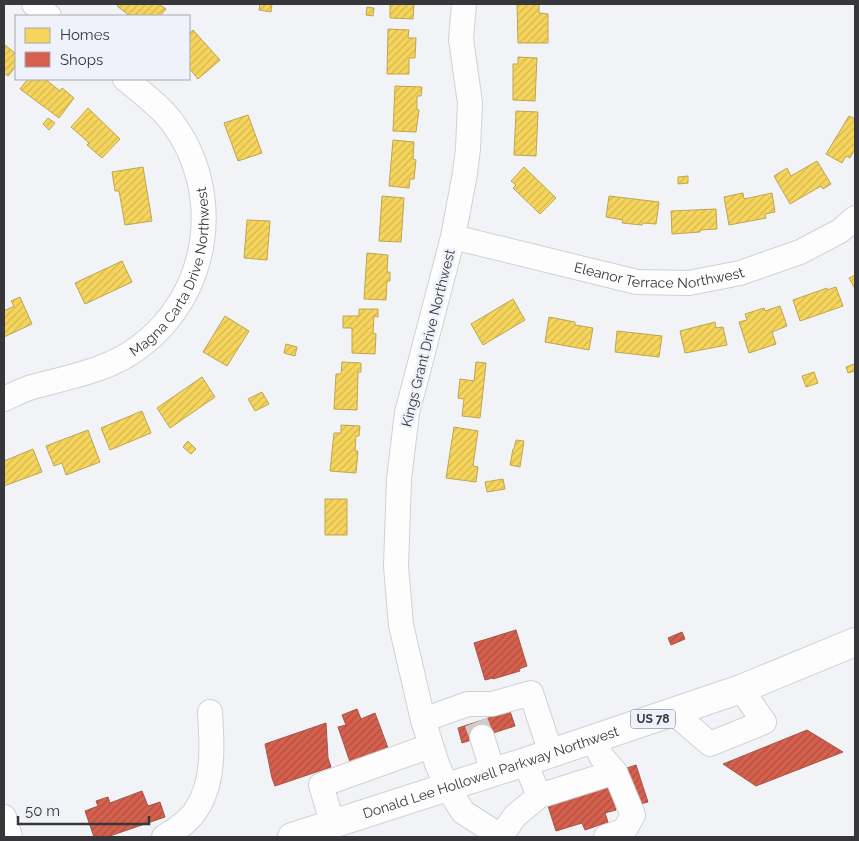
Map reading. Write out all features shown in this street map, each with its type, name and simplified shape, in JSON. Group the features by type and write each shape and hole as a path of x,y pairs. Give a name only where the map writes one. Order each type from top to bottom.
{"main road":[{"name":"Donald Lee Hollowell Parkway Northwest","path":"292,837 538,758 741,689 855,642"}],"street":[{"path":"34,4 48,15"},
{"name":"Kings Grant Drive Northwest","path":"464,4 461,40 470,103 466,173 453,237 407,413 399,479 396,566 401,625 422,720 430,746 447,786 463,812 500,836"},
{"name":"Magna Carta Drive Northwest","path":"4,399 30,388 101,369 138,349 162,327 182,300 196,269 204,237 204,206 199,176 194,162 172,122 158,106 126,80"},
{"name":"Eleanor Terrace Northwest","path":"453,237 637,282 689,283 740,273 800,252 840,231 855,218"},
{"path":"673,712 710,744 764,722 741,689"},
{"path":"422,720 475,721 492,704 531,693 540,796"},
{"path":"164,837 179,828 196,810 208,783 213,747 210,712"},
{"path":"475,721 493,772"},
{"path":"594,739 601,756 615,772 633,815 624,831 606,837"},
{"path":"333,824 321,785 430,746"},
{"path":"500,836 516,816 540,796 615,772"},
{"path":"4,817 10,837"}],"building: Homes":[{"path":"120,4 159,4 166,9 161,15 129,15 117,6"},
{"path":"260,4 272,4 271,12 259,10"},
{"path":"390,4 414,4 413,19 390,18"},
{"path":"517,4 539,4 539,13 548,14 548,43 518,43"},
{"path":"367,7 374,8 373,16 366,15"},
{"path":"388,29 409,30 408,38 416,38 415,58 409,58 409,74 387,74"},
{"path":"193,30 220,60 198,79 190,69 190,33"},
{"path":"4,44 15,53 15,67 8,76 4,73"},
{"path":"518,57 537,58 535,101 513,100 513,64 518,64"},
{"path":"27,80 46,80 60,91 62,88 74,98 59,118 20,89"},
{"path":"395,86 422,87 421,96 417,96 417,110 419,110 416,132 393,131"},
{"path":"88,108 120,139 102,158 71,127"},
{"path":"516,111 538,112 536,156 514,155"},
{"path":"248,115 262,153 238,161 224,123"},
{"path":"849,116 855,119 855,149 850,158 846,156 842,163 826,154"},
{"path":"48,118 55,123 49,130 43,124"},
{"path":"393,140 414,142 413,159 416,160 414,179 410,179 409,188 389,186"},
{"path":"817,161 831,184 823,189 821,186 790,204 774,176 787,168 791,176"},
{"path":"143,167 152,221 125,225 119,191 115,191 112,172"},
{"path":"524,167 556,198 540,214 513,188 516,185 511,181"},
{"path":"688,176 688,183 678,184 678,177"},
{"path":"743,193 744,199 772,193 775,212 765,214 766,218 729,225 724,197"},
{"path":"382,196 404,198 401,242 379,241"},
{"path":"609,196 659,202 656,224 622,223 623,220 606,217"},
{"path":"716,209 717,229 672,234 671,211"},
{"path":"247,220 270,221 267,260 244,258"},
{"path":"367,253 388,255 387,272 390,272 390,281 387,281 386,300 364,299"},
{"path":"122,261 132,282 85,304 75,283"},
{"path":"855,275 855,289 849,278"},
{"path":"836,287 843,306 800,321 793,300 827,288 827,290"},
{"path":"20,297 32,324 4,337 4,311 14,306 11,301"},
{"path":"513,299 525,320 483,345 471,324"},
{"path":"780,306 787,326 772,332 776,344 749,353 739,322 747,320 745,314 764,308 765,311"},
{"path":"359,309 378,309 378,317 374,316 373,333 376,334 375,354 352,353 352,328 343,328 343,316 359,316"},
{"path":"225,316 249,331 227,366 203,352"},
{"path":"549,317 593,328 589,350 545,342"},
{"path":"715,322 716,328 723,327 727,345 685,353 680,331"},
{"path":"617,331 662,336 659,357 615,352"},
{"path":"286,344 297,347 295,356 284,353"},
{"path":"342,362 361,363 361,372 358,372 357,410 334,409 336,374 341,374"},
{"path":"476,362 486,363 480,418 462,416 464,399 458,398 460,379 474,381"},
{"path":"854,364 855,371 848,373 846,367"},
{"path":"814,372 818,383 806,387 802,376"},
{"path":"202,377 215,397 170,428 157,408"},
{"path":"262,392 269,404 255,411 248,399"},
{"path":"142,411 151,433 110,450 101,428"},
{"path":"341,425 360,426 359,436 356,436 355,451 358,451 356,473 330,471 334,433 341,433"},
{"path":"454,427 478,431 473,466 478,467 476,482 446,478"},
{"path":"88,430 100,462 66,475 62,463 54,466 46,446"},
{"path":"516,440 524,441 520,467 510,465"},
{"path":"188,441 196,449 191,454 183,447"},
{"path":"33,449 42,472 4,486 4,461"},
{"path":"503,479 505,489 487,492 485,482"},
{"path":"325,499 347,499 347,535 325,535"}],"building: Shops":[{"path":"516,630 527,666 519,669 520,671 485,680 474,643"},
{"path":"682,632 685,639 671,645 668,638"},
{"path":"357,709 361,719 375,713 388,748 350,762 338,727 346,725 342,715"},
{"path":"510,711 515,726 462,743 458,728"},
{"path":"326,723 328,758 331,767 275,786 265,744"},
{"path":"807,730 843,752 756,786 723,764"},
{"path":"636,765 648,802 636,805 624,769"},
{"path":"608,786 616,810 605,813 608,822 585,830 582,823 556,831 548,806"},
{"path":"142,791 148,806 160,802 165,817 107,837 94,837 85,811 98,806 96,801 108,797 110,803"}],"tunnel":[{"path":"476,722 482,737"}]}
